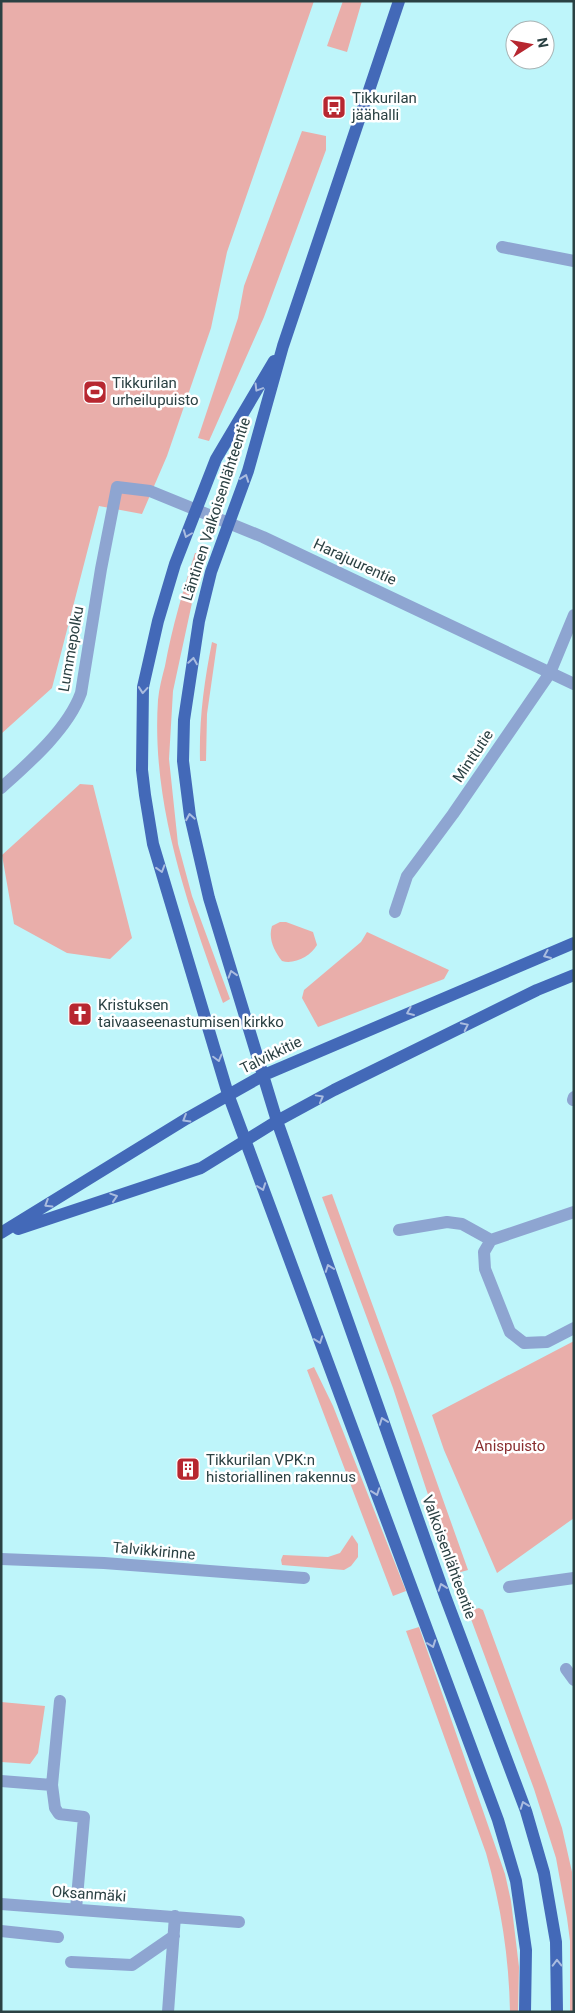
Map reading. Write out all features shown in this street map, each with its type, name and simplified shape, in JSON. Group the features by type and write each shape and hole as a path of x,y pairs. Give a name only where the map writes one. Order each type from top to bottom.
{"main road":[{"name":"Läntinen Valkoisenlähteentie","path":"277,1121 209,898 190,816 183,761 184,720 198,621 211,572 248,471 283,346 398,1"},
{"name":"Läntinen Valkoisenlähteentie","path":"245,1142 228,1094 153,844 142,770 143,687 175,564 216,459 283,346"},
{"name":"Talvikkitie","path":"1,1234 186,1119 264,1075 574,943"},
{"name":"Talvikkitie","path":"1,1234 188,1174 245,1142 277,1121 351,1081 537,990 574,975"},
{"name":"Valkoisenlähteentie","path":"277,1121 445,1596 526,1811 544,1873 556,1942 557,2012"},
{"path":"245,1142 498,1820 516,1880 525,1941 526,2012"}],"street":[{"path":"502,247 574,261"},
{"name":"Harajuurentie","path":"117,487 150,491 263,537 574,684"},
{"name":"Lummepolku","path":"1,788 57,732 75,710 81,693 101,569 117,487"},
{"name":"Minttutie","path":"396,912 407,876 453,814 550,673 574,614"},
{"path":"574,1212 491,1240 484,1252 485,1269 510,1332 524,1344 547,1342 574,1328"},
{"path":"399,1230 447,1222 462,1224 491,1240"},
{"name":"Talvikkirinne","path":"1,1559 104,1563 304,1578"},
{"path":"508,1587 574,1578"},
{"path":"566,1669 574,1680"},
{"path":"60,1702 52,1785 55,1808 59,1814 84,1817 76,1909"},
{"path":"1,1781 52,1785"},
{"name":"Oksanmäki","path":"1,1904 240,1922"},
{"path":"168,2012 175,1916"},
{"path":"1,1931 58,1937"},
{"path":"71,1962 132,1965 174,1936"}],"green space":[{"name":"Tikkurilan urheilupuisto","path":"1,1 314,1 227,252 211,328 167,456 142,514 99,506 52,688 1,734"},
{"path":"343,1 362,1 347,52 327,46"},
{"path":"302,131 326,136 326,150 264,317 209,441 198,438 238,318 244,286"},
{"path":"195,553 198,553 201,561 173,691 169,759 178,844 192,896 230,999 223,1003 185,892 175,854 160,778 157,739 160,687 174,623"},
{"path":"212,642 217,644 207,714 206,761 200,761 203,701"},
{"path":"80,784 93,785 132,938 110,959 67,953 14,924 2,855"},
{"path":"280,922 286,922 313,932 317,945 311,953 297,961 282,961 276,953 271,940 272,926"},
{"path":"367,932 449,970 444,979 318,1027 302,998 304,990 361,942"},
{"path":"332,1194 468,1570 454,1574 393,1388 322,1197"},
{"name":"Anispuisto","path":"574,1341 574,1518 497,1573 444,1450 432,1415"},
{"path":"314,1367 333,1406 406,1591 393,1596 307,1370"},
{"path":"352,1535 358,1544 358,1557 351,1566 344,1570 282,1565 283,1555 328,1557 340,1553"},
{"path":"479,1608 483,1610 562,1828 572,1872 574,2012 570,2012 570,1941 556,1858 534,1789 468,1611"},
{"path":"419,1627 505,1874 511,1901 519,1967 518,2012 510,2012 508,1971 503,1932 496,1892 486,1853 406,1631"},
{"path":"1,1702 45,1706 38,1753 30,1764 1,1762"}],"place":[{"name":"Tikkurilan jäähalli","path":"334,107"},
{"name":"Tikkurilan urheilupuisto","path":"95,392"},
{"name":"Kristuksen taivaaseenastumisen kirkko","path":"80,1014"},
{"name":"Tikkurilan VPK:n historiallinen rakennus","path":"188,1469"}]}
